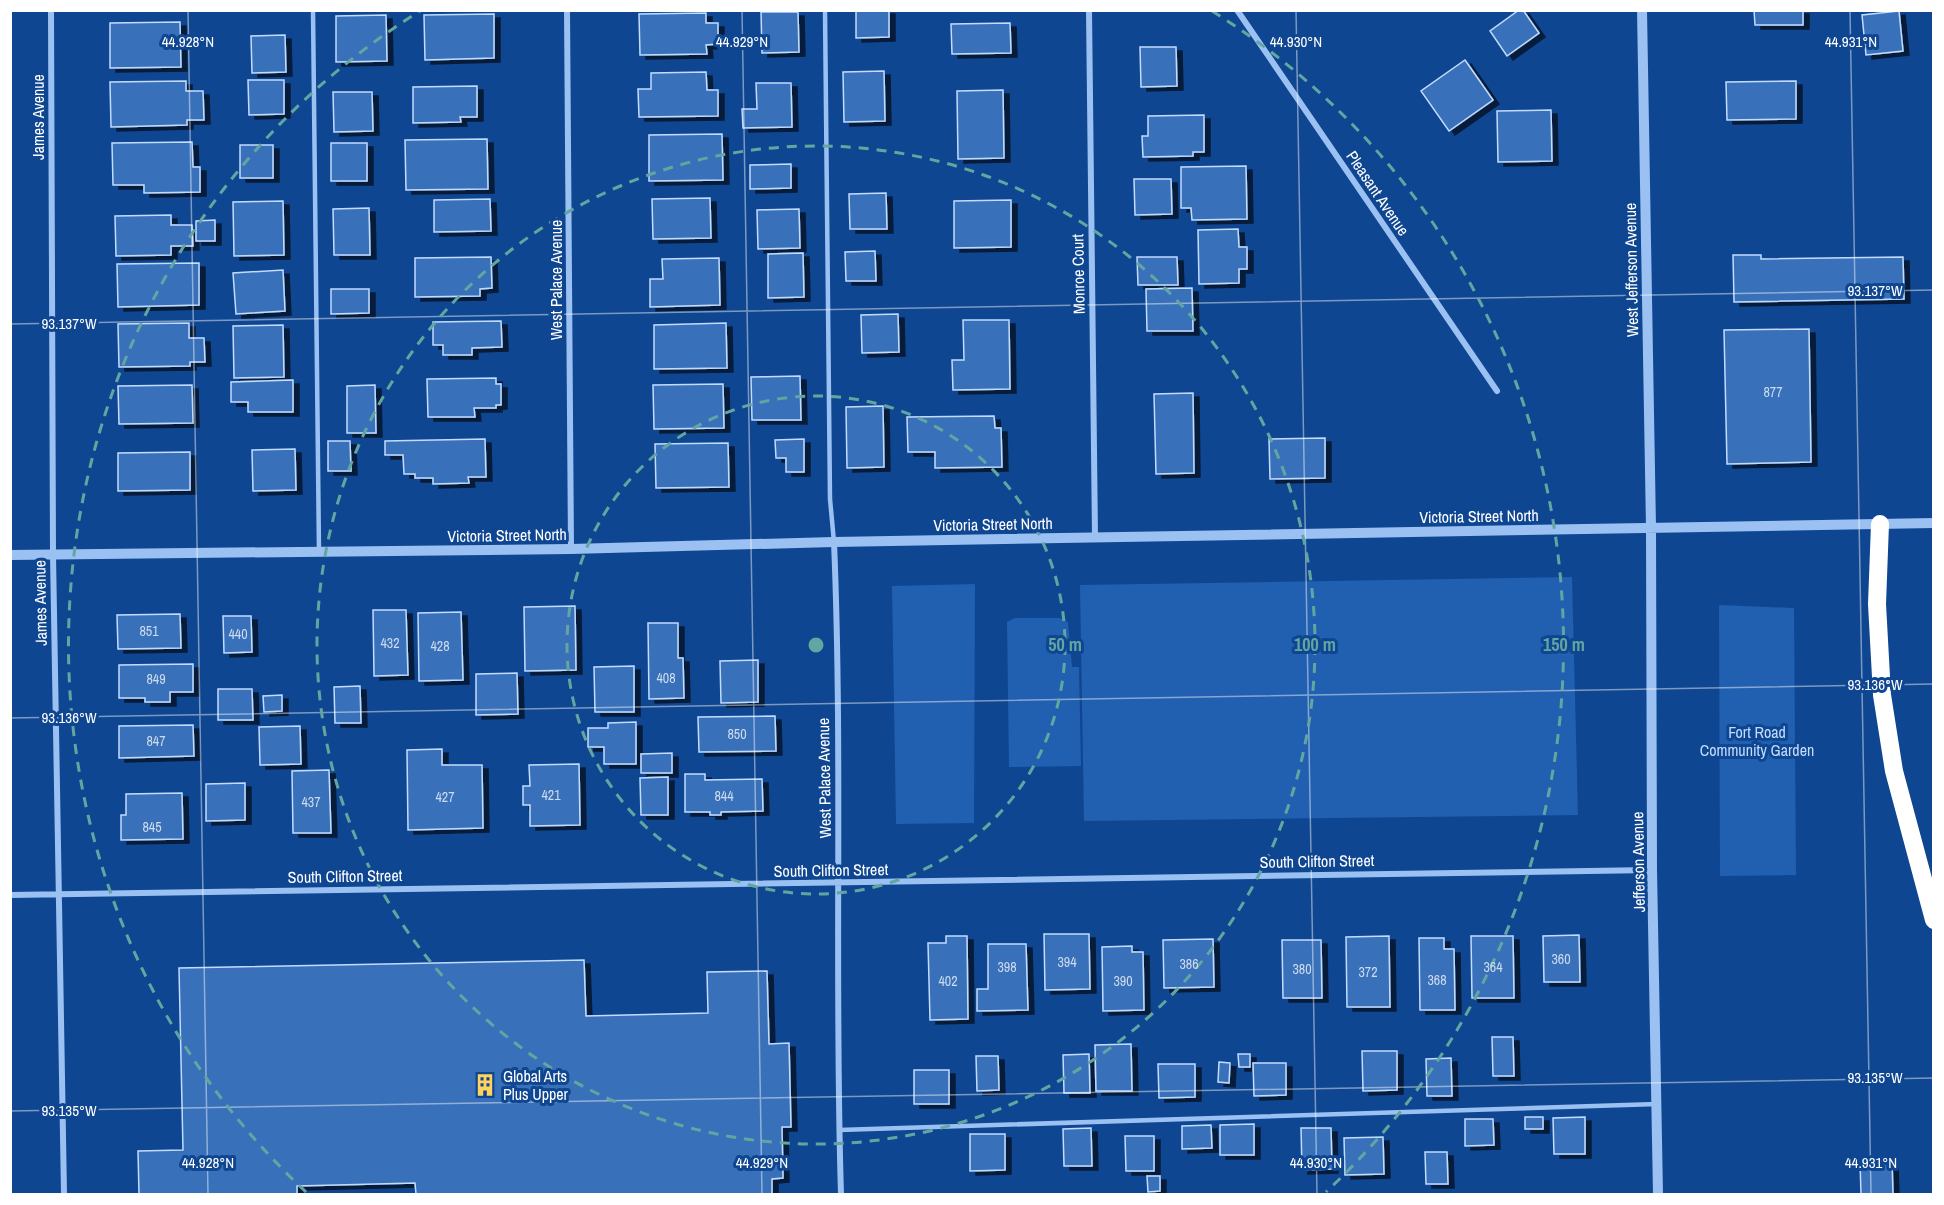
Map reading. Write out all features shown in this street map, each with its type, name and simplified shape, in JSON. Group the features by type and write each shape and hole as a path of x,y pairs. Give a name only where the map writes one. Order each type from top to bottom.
{"highway":[{"path":"1880,524 1877,604 1882,695 1894,771 1934,920"}],"street":[{"name":"James Avenue","path":"51,10 53,555 64,1194"},
{"name":"West Palace Avenue","path":"567,10 571,549"},
{"name":"Monroe Court","path":"1089,10 1095,538"},
{"name":"Pleasant Avenue","path":"1236,10 1497,391"},
{"name":"West Jefferson Avenue","path":"1642,10 1651,528"},
{"name":"Victoria Street North","path":"10,555 571,549 834,542 1934,523"},
{"name":"Jefferson Avenue","path":"1651,528 1652,870 1658,1194"},
{"name":"West Palace Avenue","path":"834,542 841,1194"},
{"name":"South Clifton Street","path":"10,895 1652,870"}],"lane":[{"path":"313,10 319,552"},
{"path":"825,10 830,500 834,542"},
{"path":"839,1130 1657,1104"}],"green space":[{"path":"1572,577 1578,815 1084,821 1080,585"},
{"path":"975,584 974,823 896,824 892,586"},
{"name":"Fort Road Community Garden","path":"1719,605 1794,608 1796,875 1720,876"},
{"path":"1015,618 1060,618 1068,622 1072,667 1079,667 1081,766 1009,767 1007,622"}],"building":[{"path":"856,10 889,10 889,37 856,38"},
{"path":"1519,10 1523,10 1539,33 1507,56 1490,31"},
{"path":"1754,10 1803,10 1803,25 1755,25"},
{"path":"1899,11 1903,51 1866,55 1862,15"},
{"path":"761,12 798,12 799,52 762,53"},
{"path":"706,13 706,23 718,23 718,44 706,45 707,54 640,55 639,14"},
{"path":"494,14 494,58 425,60 424,15"},
{"path":"386,15 387,61 336,62 336,16"},
{"path":"180,22 181,67 110,68 110,23"},
{"path":"1010,23 1011,53 952,54 951,24"},
{"path":"285,35 286,72 252,73 251,36"},
{"path":"1140,47 1176,47 1177,86 1141,87"},
{"path":"1465,60 1493,100 1449,131 1421,91"},
{"path":"884,71 885,121 844,122 843,72"},
{"path":"706,72 707,90 718,90 718,116 639,117 638,89 651,89 651,73"},
{"path":"248,80 284,80 284,114 249,115"},
{"path":"186,81 186,91 203,91 204,120 187,120 187,125 111,127 110,82"},
{"path":"1796,81 1796,119 1727,120 1726,82"},
{"path":"756,83 791,83 792,127 743,128 742,109 757,109"},
{"path":"477,86 477,117 460,117 461,122 413,123 413,87"},
{"path":"1003,90 1004,158 958,159 957,91"},
{"path":"333,92 372,92 373,131 334,132"},
{"path":"1551,110 1552,161 1498,162 1497,111"},
{"path":"1204,115 1204,152 1193,152 1193,156 1143,157 1142,136 1148,136 1148,116"},
{"path":"722,134 723,180 649,181 649,135"},
{"path":"487,139 488,189 406,190 405,140"},
{"path":"192,142 193,167 200,167 200,192 144,193 144,185 113,185 112,143"},
{"path":"331,143 367,143 367,181 331,181"},
{"path":"240,145 273,145 273,178 240,178"},
{"path":"791,164 791,188 750,189 750,165"},
{"path":"1246,166 1247,219 1192,220 1191,208 1181,208 1181,167"},
{"path":"1134,179 1171,179 1172,214 1135,215"},
{"path":"886,193 887,229 850,229 849,194"},
{"path":"710,198 711,238 653,239 652,199"},
{"path":"490,199 491,231 434,232 434,200"},
{"path":"1011,200 1011,247 954,248 954,201"},
{"path":"283,201 284,255 234,256 233,202"},
{"path":"369,208 370,255 334,255 333,209"},
{"path":"799,209 800,248 758,249 757,210"},
{"path":"171,215 171,225 192,225 193,246 171,246 171,255 116,256 115,216"},
{"path":"215,220 215,241 196,241 196,221"},
{"path":"1238,229 1239,247 1247,247 1247,269 1239,269 1239,283 1199,284 1198,230"},
{"path":"875,251 876,281 846,281 845,252"},
{"path":"803,253 804,297 768,298 768,254"},
{"path":"1733,255 1761,255 1761,259 1903,257 1904,299 1734,302"},
{"path":"491,257 492,288 480,289 480,296 415,297 415,258"},
{"path":"1137,257 1177,257 1178,285 1138,285"},
{"path":"719,258 720,305 650,307 650,279 663,279 662,259"},
{"path":"199,263 199,305 118,307 117,264"},
{"path":"283,270 285,311 236,314 233,273"},
{"path":"1192,288 1193,331 1147,331 1146,289"},
{"path":"331,289 369,289 369,313 331,314"},
{"path":"898,314 899,352 862,353 861,315"},
{"path":"963,320 1009,320 1010,389 953,390 952,360 964,360"},
{"path":"501,321 502,347 472,348 472,355 443,355 443,345 433,345 433,322"},
{"path":"189,323 189,338 204,338 205,362 190,362 190,366 119,367 118,324"},
{"path":"726,323 727,368 654,369 654,325"},
{"path":"283,325 284,377 234,378 233,326"},
{"path":"1809,329 1811,462 1727,464 1724,330"},
{"path":"800,376 801,420 752,420 751,377"},
{"path":"496,378 496,384 501,384 501,405 496,405 496,408 474,408 475,417 428,417 427,379"},
{"path":"293,380 293,412 248,412 248,402 231,402 231,382"},
{"path":"723,384 724,428 654,429 653,385"},
{"path":"192,385 193,423 119,424 118,386"},
{"path":"375,385 376,433 347,433 347,386"},
{"path":"1193,393 1194,473 1156,474 1154,394"},
{"path":"883,406 884,467 847,468 846,407"},
{"path":"994,416 995,428 1001,428 1002,467 935,468 935,452 908,452 907,417"},
{"path":"1325,438 1325,478 1270,479 1269,439"},
{"path":"485,439 486,477 468,477 469,483 433,484 433,478 415,478 415,474 404,474 403,455 385,455 385,441"},
{"path":"804,439 804,472 786,472 786,458 776,458 775,440"},
{"path":"328,441 350,441 351,471 328,471"},
{"path":"728,443 729,487 656,488 655,444"},
{"path":"295,449 296,490 253,491 252,450"},
{"path":"190,452 190,490 118,491 118,453"},
{"path":"575,606 576,670 525,671 524,607"},
{"path":"373,610 406,610 408,675 374,676"},
{"path":"461,612 463,680 419,681 418,613"},
{"path":"180,614 181,648 118,649 117,615"},
{"path":"223,616 251,616 252,652 224,653"},
{"path":"648,623 678,623 678,658 683,658 684,698 649,699"},
{"path":"758,660 758,702 721,703 720,661"},
{"path":"193,664 193,692 170,692 170,702 145,702 145,698 119,698 119,665"},
{"path":"634,666 634,712 595,712 594,667"},
{"path":"517,673 518,714 476,715 476,674"},
{"path":"360,686 361,723 335,723 334,687"},
{"path":"218,689 252,689 253,720 218,720"},
{"path":"282,695 282,711 264,712 263,696"},
{"path":"775,716 776,751 699,752 698,717"},
{"path":"636,722 636,764 604,764 604,747 588,747 588,728 608,728 608,723"},
{"path":"193,725 194,756 119,758 119,726"},
{"path":"300,726 301,764 260,765 259,727"},
{"path":"442,749 442,765 482,765 483,828 408,830 407,750"},
{"path":"672,753 672,773 641,773 641,754"},
{"path":"579,764 580,825 530,826 530,805 523,805 523,786 530,786 529,765"},
{"path":"329,770 331,833 293,833 292,771"},
{"path":"685,774 705,774 705,780 762,779 763,811 721,812 721,815 710,815 710,812 685,812"},
{"path":"668,777 668,815 641,815 640,778"},
{"path":"245,783 245,820 206,821 206,784"},
{"path":"182,793 183,839 121,840 121,815 126,815 126,794"},
{"path":"1044,934 1089,934 1090,989 1045,990"},
{"path":"1579,935 1580,982 1544,982 1543,936"},
{"path":"946,936 967,936 968,1019 930,1020 928,943 946,943"},
{"path":"1389,936 1390,1007 1347,1007 1346,937"},
{"path":"1471,936 1513,936 1514,998 1472,998"},
{"path":"1419,938 1444,938 1444,949 1454,949 1455,1010 1420,1010"},
{"path":"1213,939 1214,987 1164,988 1163,940"},
{"path":"1282,940 1321,940 1322,998 1283,998"},
{"path":"988,944 1026,944 1028,1010 977,1011 977,989 988,989"},
{"path":"1132,946 1132,952 1143,952 1144,1010 1103,1011 1102,947"},
{"name":"Global Arts Plus Upper","path":"584,960 586,1016 708,1013 707,972 767,971 769,1044 789,1043 791,1127 782,1127 783,1178 772,1179 772,1194 416,1194 415,1183 297,1186 297,1194 139,1194 138,1151 183,1150 179,968"},
{"path":"1492,1037 1513,1037 1514,1076 1493,1076"},
{"path":"1131,1044 1132,1091 1096,1091 1095,1045"},
{"path":"1362,1051 1397,1051 1397,1090 1363,1091"},
{"path":"1089,1054 1090,1093 1064,1093 1063,1055"},
{"path":"1238,1054 1250,1054 1250,1067 1239,1067"},
{"path":"976,1056 998,1056 999,1090 977,1091"},
{"path":"1451,1058 1452,1096 1427,1096 1426,1059"},
{"path":"1219,1062 1230,1063 1229,1083 1218,1082"},
{"path":"1253,1063 1286,1063 1286,1095 1254,1096"},
{"path":"1158,1064 1195,1064 1195,1097 1159,1098"},
{"path":"914,1070 949,1070 949,1104 914,1104"},
{"path":"1525,1117 1543,1117 1543,1129 1525,1129"},
{"path":"1585,1117 1585,1154 1554,1154 1553,1118"},
{"path":"1465,1119 1493,1119 1494,1145 1465,1146"},
{"path":"1254,1124 1254,1155 1220,1155 1220,1125"},
{"path":"1211,1125 1212,1148 1182,1149 1182,1126"},
{"path":"1091,1128 1092,1166 1064,1166 1063,1129"},
{"path":"1301,1128 1331,1128 1332,1169 1302,1170"},
{"path":"970,1134 1005,1134 1005,1170 970,1171"},
{"path":"1125,1136 1154,1136 1154,1171 1126,1171"},
{"path":"1383,1137 1384,1174 1345,1175 1344,1138"},
{"path":"1425,1152 1447,1152 1448,1184 1426,1184"},
{"path":"1860,1162 1892,1162 1893,1194 1861,1194"},
{"path":"1147,1176 1160,1176 1160,1191 1148,1192"}],"place":[{"name":"Global Arts Plus Upper","path":"485,1085"}]}
